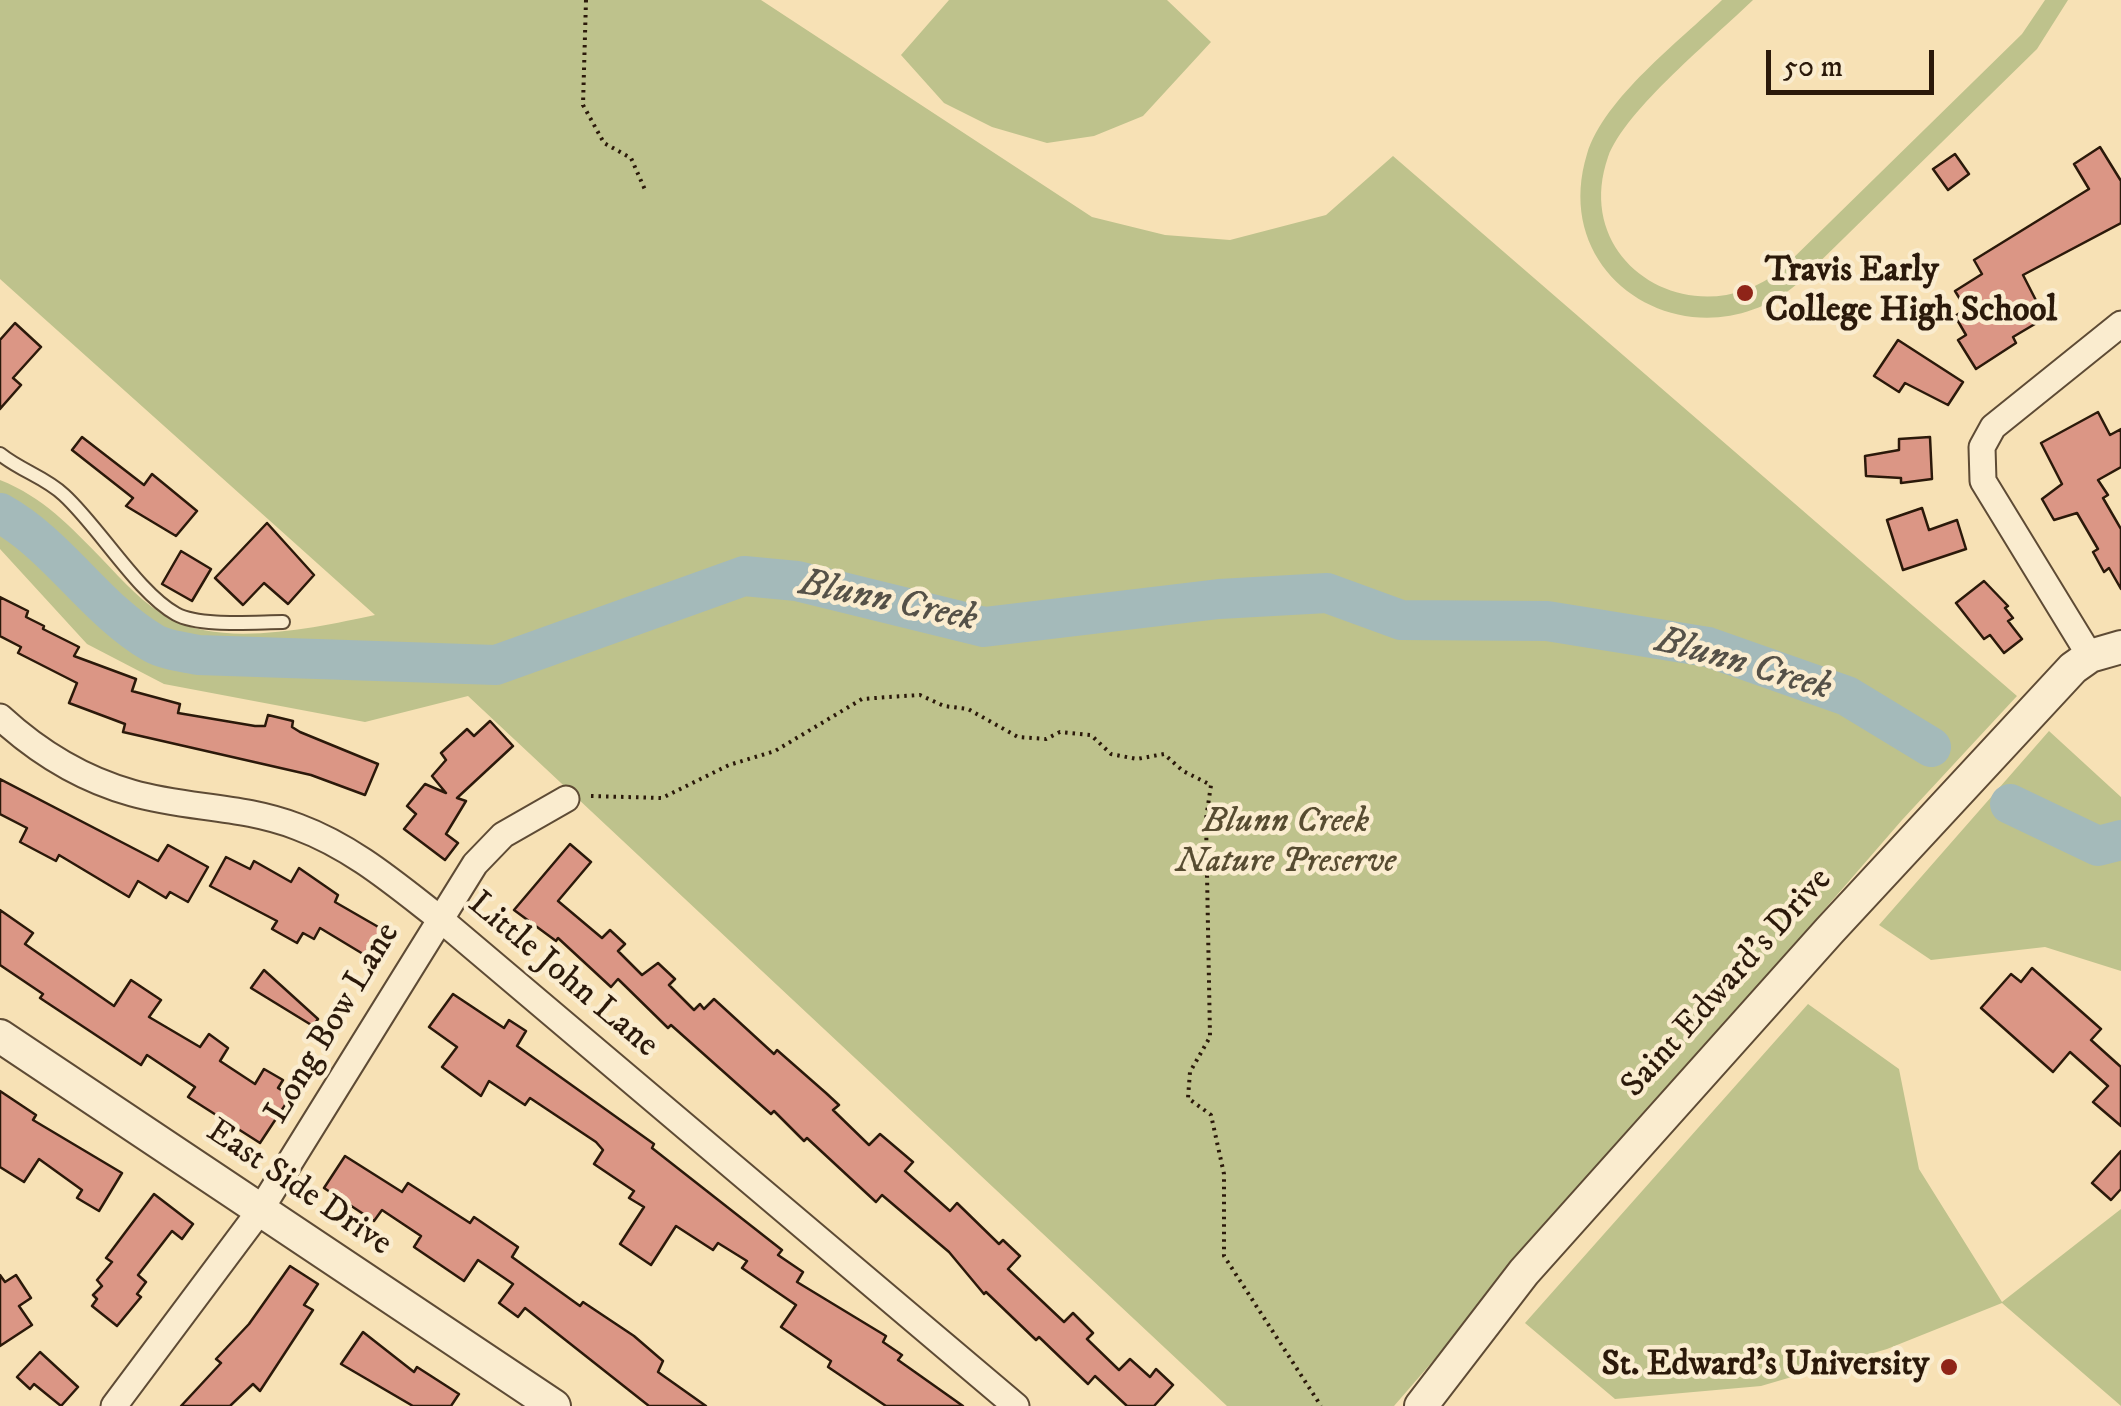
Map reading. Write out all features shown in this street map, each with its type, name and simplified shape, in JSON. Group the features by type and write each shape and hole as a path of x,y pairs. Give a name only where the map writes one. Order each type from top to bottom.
{"street":[{"path":"2106,652 1983,481 1982,446 1993,428 2121,324"},
{"name":"Saint Edward's Drive","path":"1421,1406 1524,1272 1978,767 2073,668 2106,652"},
{"name":"Little John Lane","path":"0,717 26,741 78,773 134,794 232,807 297,826 351,850 440,918 1016,1406"},
{"name":"Long Bow Lane","path":"114,1406 259,1212 475,864 503,835 566,799"},
{"name":"East Side Drive","path":"0,1036 554,1406"}],"lane":[{"path":"0,454 20,472 42,478 64,495 155,598 178,616 283,622"}],"path":[{"path":"586,0 584,105 604,143 631,158 646,192"},
{"path":"566,799 603,794 662,798 729,764 776,751 862,699 920,695 944,706 968,709 1018,736 1046,740 1060,732 1092,735 1111,754 1137,759 1164,754 1183,771 1211,786 1206,819 1210,1037 1190,1072 1188,1098 1211,1115 1224,1174 1224,1256 1322,1406"}],"green space":[{"name":"Blunn Creek Nature Preserve","path":"0,0 761,0 1092,217 1165,235 1230,240 1326,215 1393,156 2017,696 1902,820 1394,1406 1227,1406 468,696 365,722 164,684 87,644 0,549 0,480 30,495 55,514 152,607 193,628 244,634 272,632 375,615 0,279"},
{"path":"949,0 1167,0 1211,42 1143,116 1094,136 1047,143 992,127 944,103 901,55"},
{"path":"1722,0 1753,0 1632,118 1608,157 1601,196 1607,230 1624,259 1649,280 1680,293 1714,296 1749,289 1782,269 2022,34 2045,0 2068,0 2037,49 1797,284 1758,308 1716,317 1676,314 1640,299 1610,274 1589,241 1580,200 1587,154 1609,112 1645,71"},
{"path":"2049,731 2121,797 2121,971 2045,947 1931,960 1879,925"},
{"path":"1808,1004 1899,1069 1919,1169 2002,1302 2121,1209 2121,1406 2002,1303 1887,1349 1761,1386 1615,1399 1525,1323"}],"building":[{"path":"2100,147 2121,181 2121,223 2023,275 2045,318 2013,337 2016,343 1976,369 1958,340 1966,335 1955,316 1966,309 1955,291 1982,274 1974,260 2089,189 2074,164"},
{"path":"1955,154 1969,174 1948,190 1933,169"},
{"path":"15,323 41,347 13,378 21,385 0,409 0,340"},
{"path":"1898,340 1963,382 1948,405 1905,383 1899,392 1874,376"},
{"path":"2098,412 2110,435 2121,429 2121,467 2098,480 2108,495 2103,498 2121,529 2121,589 2109,568 2104,572 2093,552 2098,549 2077,513 2054,520 2042,499 2062,484 2041,443"},
{"path":"82,437 144,485 152,474 197,511 176,536 126,506 133,498 72,450"},
{"path":"1930,437 1932,479 1901,483 1901,478 1866,476 1865,456 1899,450 1899,439"},
{"path":"1922,508 1929,530 1957,520 1966,549 1903,570 1887,520"},
{"path":"267,523 314,575 288,604 264,583 243,605 215,578"},
{"path":"181,551 211,569 192,601 162,584"},
{"path":"1984,581 2008,606 2005,608 2013,618 2008,621 2022,639 2004,653 1990,635 1984,639 1956,603"},
{"path":"0,597 28,611 26,617 44,626 43,629 79,647 74,656 136,679 132,691 180,704 178,713 255,726 265,726 268,715 293,721 292,727 300,732 378,764 365,795 311,775 123,732 125,724 69,703 77,683 18,653 21,647 0,636"},
{"path":"490,721 513,746 457,798 466,801 446,834 458,843 445,860 404,829 416,814 407,806 425,784 446,793 432,776 446,760 441,753 467,729 474,736"},
{"path":"0,779 158,861 168,845 208,867 188,902 170,892 166,898 138,881 129,897 59,855 56,861 20,842 27,828 0,814"},
{"path":"570,844 591,862 558,901 602,938 610,930 625,944 618,951 642,975 658,963 675,979 669,985 694,1010 700,1004 704,1009 714,999 774,1054 777,1050 839,1105 833,1110 869,1145 880,1134 913,1162 905,1171 950,1211 957,1203 999,1244 1003,1240 1020,1256 1008,1269 1064,1322 1073,1313 1093,1333 1087,1339 1119,1370 1130,1359 1150,1377 1156,1369 1173,1385 1154,1406 1127,1406 1095,1376 1088,1384 1039,1337 1036,1340 984,1294 949,1252 882,1195 876,1202 807,1138 804,1141 774,1111 771,1114 671,1025 668,1028 618,979 611,987 558,938 556,941 514,910"},
{"path":"226,857 250,869 254,861 291,882 299,868 338,895 335,902 394,936 378,963 320,928 314,939 303,933 297,943 272,929 277,921 210,886"},
{"path":"0,910 33,933 25,944 114,1006 131,980 161,1000 149,1017 200,1047 209,1034 228,1048 220,1061 255,1084 264,1069 283,1080 278,1088 291,1096 260,1143 188,1097 195,1087 147,1055 141,1065 40,998 43,994 0,965"},
{"path":"2032,968 2101,1029 2091,1040 2121,1067 2121,1126 2093,1102 2108,1086 2070,1052 2053,1072 1981,1008 2011,974 2021,982"},
{"path":"264,970 318,1019 313,1026 251,988"},
{"path":"453,994 504,1028 509,1020 526,1031 517,1046 654,1144 652,1148 782,1250 778,1255 803,1272 797,1282 886,1336 883,1342 902,1355 898,1360 963,1406 886,1406 828,1367 831,1361 781,1327 796,1305 742,1268 747,1261 718,1243 713,1250 676,1226 651,1265 620,1244 644,1207 629,1198 634,1191 594,1164 603,1150 596,1142 530,1098 525,1105 489,1081 481,1096 442,1067 457,1047 429,1027"},
{"path":"0,1091 36,1115 33,1120 122,1173 99,1211 77,1198 82,1190 39,1159 24,1182 0,1167"},
{"path":"2121,1151 2121,1189 2111,1200 2092,1183"},
{"path":"345,1156 402,1192 408,1183 470,1223 474,1217 518,1247 512,1257 580,1306 583,1302 634,1336 663,1361 658,1372 706,1406 649,1406 525,1308 518,1317 499,1303 513,1284 478,1260 464,1281 414,1247 421,1236 382,1210 374,1221 324,1188"},
{"path":"154,1194 193,1224 182,1239 172,1231 138,1275 146,1282 137,1294 141,1297 117,1326 92,1306 97,1299 93,1295 102,1286 97,1280 112,1262 106,1258"},
{"path":"290,1266 318,1284 304,1305 313,1310 260,1391 253,1384 230,1406 181,1406 221,1363 216,1359 249,1324"},
{"path":"0,1275 5,1282 16,1275 31,1298 19,1306 32,1325 0,1346"},
{"path":"363,1332 414,1372 417,1367 459,1394 451,1406 413,1406 341,1364"},
{"path":"40,1352 78,1387 61,1406 34,1384 30,1389 17,1377"}],"waterway":[{"name":"Blunn Creek","path":"0,513 40,542 132,629 158,645 198,655 496,665 744,576 797,581 984,627 1219,599 1327,593 1401,620 1547,621 1708,647 1847,696 1931,747"},
{"name":"Blunn Creek","path":"2010,804 2098,846 2121,840"}],"place":[{"name":"Travis Early College High School","path":"1745,293"},
{"name":"St. Edward's University","path":"1949,1367"}]}
